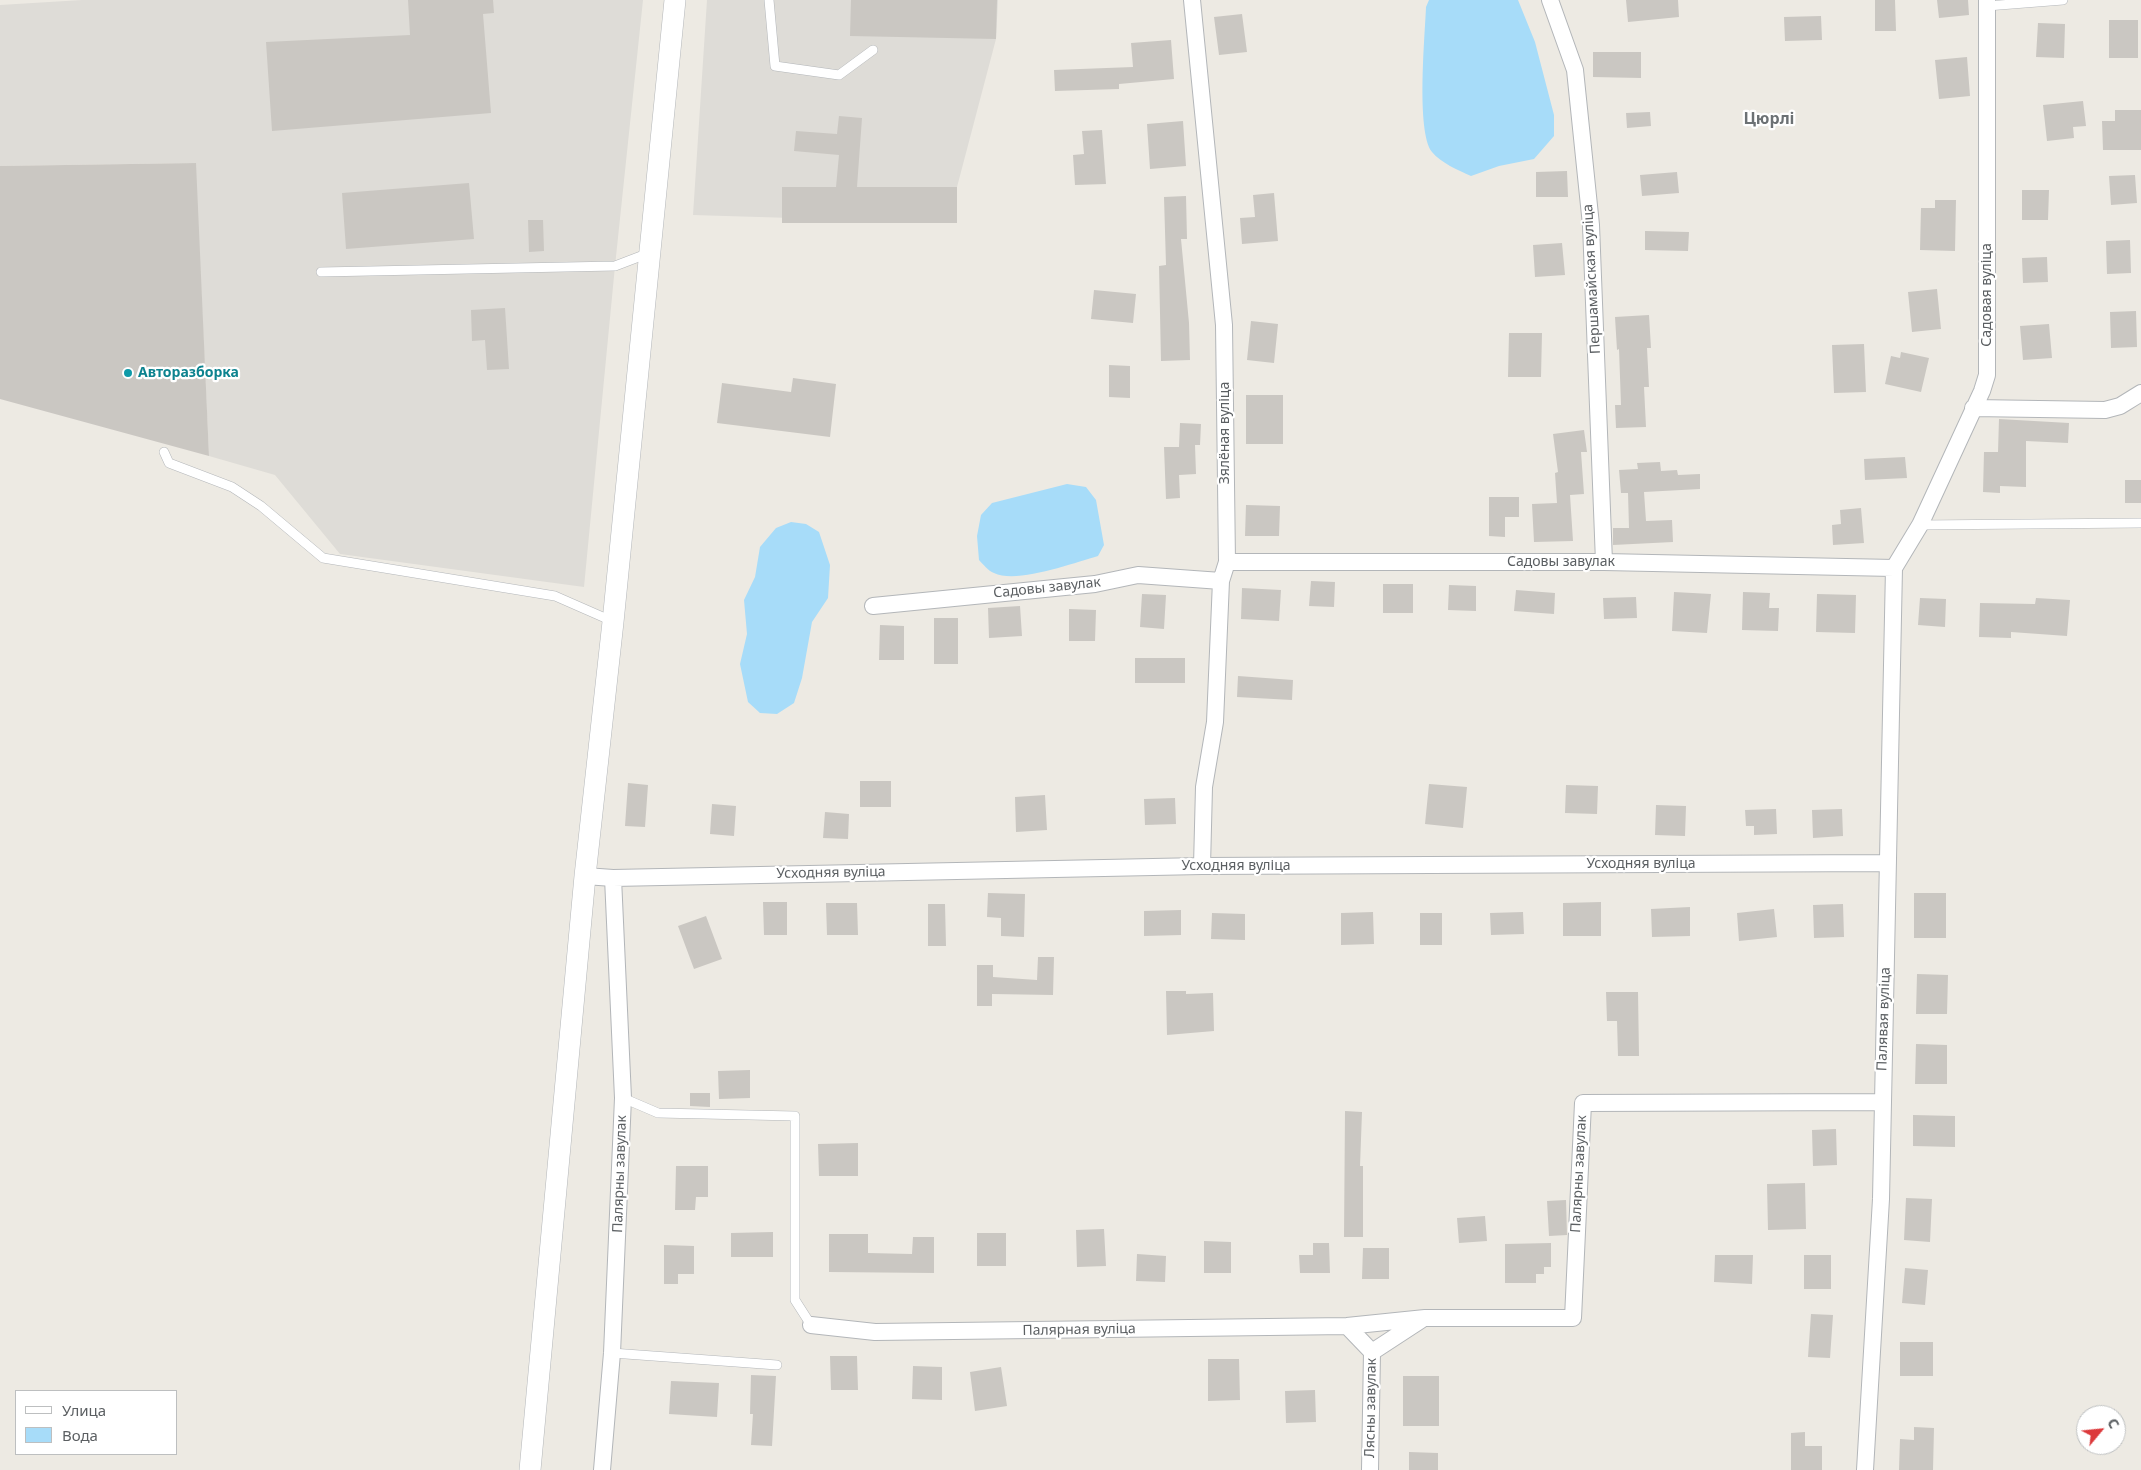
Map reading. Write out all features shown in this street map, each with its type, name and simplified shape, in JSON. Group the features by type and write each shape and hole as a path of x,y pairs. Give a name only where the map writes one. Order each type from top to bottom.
{"street":[{"path":"530,1470 585,876 613,622 675,0"},
{"name":"Зялёная вуліца","path":"1192,0 1224,326 1227,562 1221,581 1215,722 1204,787 1202,866"},
{"name":"Першамайская вуліца","path":"1550,0 1575,70 1590,215 1604,562"},
{"name":"Садовая вуліца","path":"1894,568 1920,525 1982,391 1987,375 1987,3"},
{"path":"1973,408 2105,410 2120,406 2141,393"},
{"name":"Садовы завулак","path":"1227,562 1604,562 1894,568"},
{"name":"Палявая вуліца","path":"1865,1470 1881,1199 1881,1102 1894,568"},
{"name":"Садовы завулак","path":"873,606 1095,584 1138,575 1221,581"},
{"name":"Усходняя вуліца","path":"585,876 613,878 1202,866 1888,863"},
{"name":"Палярны завулак","path":"602,1470 612,1353 623,1098 613,878"},
{"name":"Палярны завулак","path":"1347,1326 1425,1318 1573,1318 1582,1103 1881,1102"},
{"path":"1372,1352 1425,1318"},
{"name":"Палярная вуліца","path":"811,1325 875,1332 1347,1326"},
{"name":"Лясны завулак","path":"1347,1326 1372,1352 1370,1470"}],"lane":[{"path":"770,0 775,66 839,74 873,50"},
{"path":"1987,3 2063,0"},
{"path":"321,272 615,266 649,253"},
{"path":"164,452 169,463 232,487 261,506 323,558 555,596 613,622"},
{"path":"1920,525 2141,523"},
{"path":"623,1098 658,1113 795,1116 795,1300 811,1325"},
{"path":"612,1353 777,1365"}],"shaded area":[{"path":"82,0 643,0 584,587 340,554 275,475 209,456 195,163 0,166 0,5"},
{"path":"707,0 998,0 996,39 957,187 957,223 693,215"}],"water":[{"path":"1429,0 1518,0 1535,42 1554,115 1554,136 1534,159 1499,166 1471,176 1445,163 1432,152 1427,141 1423,105 1426,7"},
{"path":"1067,484 1086,487 1096,500 1104,545 1098,556 1045,571 1016,576 1004,576 994,573 979,560 977,536 981,515 992,503"},
{"path":"791,522 806,524 819,532 830,565 828,598 812,622 802,678 794,703 777,714 760,713 748,702 740,664 747,634 744,600 755,577 760,547 776,528"}],"building":[{"path":"408,0 493,0 494,13 483,14 491,113 272,131 266,42 410,35"},
{"path":"851,0 997,0 996,39 850,36"},
{"path":"1626,0 1678,0 1679,17 1628,22"},
{"path":"1875,0 1895,0 1896,31 1875,31"},
{"path":"1937,0 1968,0 1969,15 1939,18"},
{"path":"1242,14 1247,52 1219,55 1214,17"},
{"path":"1821,16 1822,40 1785,41 1784,17"},
{"path":"2109,20 2138,20 2138,58 2109,58"},
{"path":"2038,23 2065,24 2064,58 2036,57"},
{"path":"1171,40 1174,79 1119,84 1119,89 1055,91 1054,70 1133,67 1131,43"},
{"path":"1593,52 1641,52 1641,78 1593,77"},
{"path":"1967,57 1970,96 1939,99 1935,60"},
{"path":"2083,101 2086,126 2073,127 2074,138 2047,141 2043,105"},
{"path":"2115,110 2141,110 2141,150 2103,150 2102,121 2115,121"},
{"path":"1650,112 1651,126 1627,128 1626,113"},
{"path":"839,116 862,118 857,187 957,187 957,223 782,223 782,187 836,187 839,155 794,151 796,131 837,134"},
{"path":"1183,121 1186,166 1150,169 1147,124"},
{"path":"1102,130 1106,184 1075,185 1073,155 1084,154 1082,131"},
{"name":"Авторазборка","path":"196,163 209,456 0,399 0,166"},
{"path":"1567,171 1568,197 1536,197 1536,172"},
{"path":"1677,172 1679,193 1642,196 1640,175"},
{"path":"2135,175 2137,203 2111,205 2109,176"},
{"path":"469,183 474,239 346,249 342,193"},
{"path":"2022,190 2049,190 2048,220 2022,220"},
{"path":"1274,193 1278,241 1242,244 1240,218 1255,217 1253,195"},
{"path":"1186,196 1187,239 1181,239 1189,323 1190,360 1161,361 1159,266 1166,265 1164,197"},
{"path":"1935,200 1956,200 1955,251 1920,250 1921,208 1935,208"},
{"path":"528,220 543,220 544,251 529,252"},
{"path":"1645,231 1689,232 1688,251 1645,250"},
{"path":"2130,240 2131,273 2107,274 2106,241"},
{"path":"1562,243 1565,275 1535,277 1533,245"},
{"path":"2047,257 2048,282 2023,283 2022,258"},
{"path":"1937,289 1941,329 1912,332 1908,292"},
{"path":"1094,290 1136,294 1133,323 1091,319"},
{"path":"505,308 509,369 487,370 485,340 472,341 471,310"},
{"path":"2136,311 2137,347 2111,348 2110,312"},
{"path":"1649,315 1651,348 1647,348 1649,387 1644,387 1646,427 1616,428 1615,405 1621,405 1619,349 1617,350 1615,317"},
{"path":"1251,321 1278,324 1274,363 1247,360"},
{"path":"2049,324 2052,358 2023,360 2020,326"},
{"path":"1509,333 1542,333 1541,377 1508,377"},
{"path":"1864,344 1866,392 1834,393 1832,345"},
{"path":"1901,352 1929,358 1921,392 1885,384 1891,356 1900,358"},
{"path":"1109,365 1130,366 1130,398 1109,397"},
{"path":"793,378 836,384 830,437 717,423 722,383 791,392"},
{"path":"1246,395 1283,395 1283,444 1246,444"},
{"path":"1999,419 2069,423 2068,443 2026,441 2026,487 2000,486 2000,493 1983,492 1984,452 1998,452"},
{"path":"1180,423 1201,424 1200,445 1195,445 1196,474 1179,475 1180,498 1166,499 1164,447 1179,447"},
{"path":"1584,430 1587,452 1581,452 1584,494 1570,495 1573,541 1534,542 1532,504 1557,503 1555,473 1558,472 1553,434"},
{"path":"1905,457 1907,478 1865,480 1864,459"},
{"path":"1660,462 1661,471 1677,470 1678,475 1700,474 1700,489 1644,492 1646,521 1672,520 1673,542 1613,545 1613,528 1629,528 1628,493 1621,493 1619,470 1638,469 1637,463"},
{"path":"2125,480 2141,480 2141,503 2125,503"},
{"path":"1489,497 1519,497 1519,517 1505,517 1505,537 1489,536"},
{"path":"1246,505 1280,506 1279,536 1245,536"},
{"path":"1861,508 1864,543 1833,545 1832,525 1841,524 1840,510"},
{"path":"1311,581 1335,582 1334,607 1309,606"},
{"path":"1383,584 1413,584 1413,613 1383,613"},
{"path":"1449,585 1476,586 1476,611 1448,610"},
{"path":"1242,588 1281,590 1279,621 1241,619"},
{"path":"1516,590 1555,593 1554,614 1514,611"},
{"path":"1674,592 1711,594 1707,633 1672,631"},
{"path":"1743,592 1770,593 1769,608 1779,608 1778,631 1742,630"},
{"path":"1142,594 1166,595 1164,629 1140,627"},
{"path":"1817,594 1856,595 1855,633 1816,632"},
{"path":"1636,597 1637,618 1604,619 1603,598"},
{"path":"1920,598 1946,599 1945,627 1918,625"},
{"path":"2036,598 2070,600 2067,636 2011,632 2011,638 1979,637 1980,603 2035,604"},
{"path":"1020,606 1022,636 989,638 988,608"},
{"path":"1069,609 1096,610 1095,641 1069,641"},
{"path":"934,618 958,618 958,664 934,664"},
{"path":"880,625 904,626 904,660 879,660"},
{"path":"1135,658 1185,658 1185,683 1135,683"},
{"path":"1238,676 1293,680 1292,700 1237,697"},
{"path":"860,781 891,781 891,807 860,807"},
{"path":"628,783 648,785 645,827 625,826"},
{"path":"1429,784 1467,787 1463,828 1425,824"},
{"path":"1566,785 1598,786 1597,814 1565,813"},
{"path":"1045,795 1047,830 1016,832 1015,797"},
{"path":"1175,798 1176,824 1145,825 1144,799"},
{"path":"712,804 736,806 734,836 710,834"},
{"path":"1656,805 1686,806 1685,836 1655,835"},
{"path":"1776,809 1777,834 1754,835 1754,826 1746,826 1745,810"},
{"path":"1842,809 1843,836 1813,838 1812,810"},
{"path":"825,812 849,814 848,839 823,838"},
{"path":"988,893 1025,894 1024,937 1001,936 1001,918 987,917"},
{"path":"1914,893 1946,893 1946,938 1914,938"},
{"path":"763,902 787,902 787,935 764,935"},
{"path":"1601,902 1601,936 1563,936 1563,903"},
{"path":"826,903 857,903 858,935 827,935"},
{"path":"928,904 945,904 946,946 928,946"},
{"path":"1843,904 1844,937 1814,938 1813,905"},
{"path":"1690,907 1690,936 1652,937 1651,909"},
{"path":"1774,909 1777,937 1739,941 1737,913"},
{"path":"1181,910 1181,935 1144,936 1144,911"},
{"path":"1373,912 1374,944 1341,945 1341,913"},
{"path":"1523,912 1524,934 1491,935 1490,913"},
{"path":"1212,913 1245,914 1245,940 1211,939"},
{"path":"1420,913 1442,913 1442,945 1420,945"},
{"path":"706,916 722,959 694,969 678,926"},
{"path":"1038,957 1054,957 1053,995 992,994 992,1006 977,1006 977,965 993,965 993,977 1037,980"},
{"path":"1917,974 1948,975 1947,1014 1916,1014"},
{"path":"1166,991 1186,991 1186,994 1213,993 1214,1031 1167,1035"},
{"path":"1606,992 1638,992 1639,1056 1618,1056 1617,1021 1607,1021"},
{"path":"1916,1044 1947,1045 1947,1084 1915,1084"},
{"path":"750,1070 750,1098 719,1099 718,1071"},
{"path":"690,1093 710,1093 710,1107 690,1106"},
{"path":"1345,1111 1362,1112 1360,1166 1363,1166 1363,1237 1344,1237"},
{"path":"1913,1115 1955,1116 1955,1147 1913,1146"},
{"path":"1836,1129 1837,1165 1813,1166 1812,1130"},
{"path":"858,1143 858,1176 819,1176 818,1144"},
{"path":"676,1166 708,1166 708,1197 696,1197 695,1210 675,1210"},
{"path":"1805,1183 1806,1229 1768,1230 1767,1184"},
{"path":"1906,1198 1932,1199 1930,1242 1904,1240"},
{"path":"1566,1200 1567,1235 1549,1236 1547,1201"},
{"path":"1485,1216 1487,1241 1459,1243 1457,1218"},
{"path":"1104,1229 1106,1266 1077,1267 1076,1230"},
{"path":"773,1232 773,1257 731,1257 731,1233"},
{"path":"977,1233 1006,1233 1006,1266 977,1266"},
{"path":"829,1234 868,1234 868,1253 912,1254 913,1237 934,1237 934,1273 829,1272"},
{"path":"1204,1241 1231,1242 1231,1273 1204,1273"},
{"path":"1313,1243 1329,1243 1330,1273 1300,1273 1299,1255 1313,1255"},
{"path":"1551,1243 1551,1267 1544,1267 1544,1274 1536,1274 1536,1283 1505,1283 1505,1244"},
{"path":"664,1245 694,1246 694,1274 678,1274 678,1284 664,1284"},
{"path":"1363,1248 1389,1248 1389,1279 1362,1279"},
{"path":"1137,1254 1166,1256 1165,1282 1136,1281"},
{"path":"1715,1255 1753,1255 1752,1284 1714,1282"},
{"path":"1804,1255 1831,1255 1831,1289 1804,1289"},
{"path":"1905,1268 1928,1270 1925,1305 1902,1303"},
{"path":"1811,1314 1833,1315 1830,1358 1808,1357"},
{"path":"1900,1342 1933,1342 1933,1376 1900,1376"},
{"path":"830,1356 857,1356 858,1390 831,1390"},
{"path":"1208,1359 1239,1359 1240,1400 1208,1401"},
{"path":"913,1366 942,1367 942,1400 912,1399"},
{"path":"1001,1367 1007,1406 975,1411 970,1372"},
{"path":"751,1375 776,1376 772,1446 751,1445 753,1414 750,1414"},
{"path":"1403,1376 1439,1376 1439,1426 1403,1426"},
{"path":"671,1381 719,1383 717,1417 669,1414"},
{"path":"1315,1390 1316,1422 1286,1423 1285,1391"},
{"path":"1914,1427 1934,1428 1933,1470 1899,1470 1900,1439 1914,1440"},
{"path":"1805,1432 1805,1446 1822,1446 1822,1470 1791,1470 1791,1433"},
{"path":"1409,1452 1438,1453 1438,1470 1409,1470"}],"place":[{"name":"Авторазборка","path":"128,373"}],"district":[{"name":"Цюрлі","path":"1769,119"}]}
